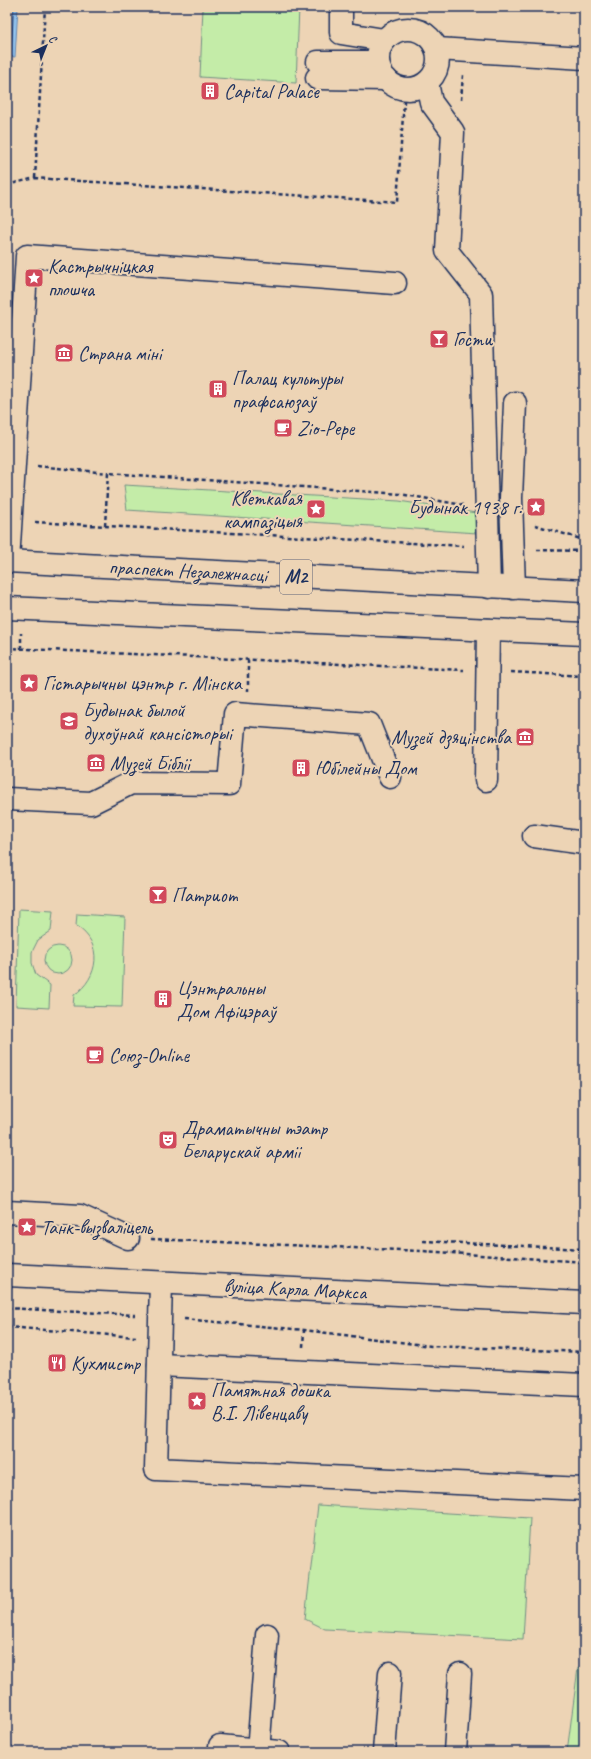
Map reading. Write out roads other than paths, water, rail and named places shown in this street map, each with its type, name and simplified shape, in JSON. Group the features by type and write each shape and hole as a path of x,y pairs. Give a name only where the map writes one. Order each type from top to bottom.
{"main road":[{"path":"341,7 341,33 384,40"},
{"path":"408,28 418,30 426,34 432,40 437,56 432,77 427,83 414,88 401,88 392,84 382,70 378,54 384,40 391,34 408,28"},
{"path":"437,56 584,58"},
{"path":"437,56 584,71"},
{"path":"317,70 382,70"},
{"path":"427,83 431,102 453,132 447,251 481,294 489,587"},
{"path":"7,561 27,256 395,282"},
{"path":"514,588 511,498 515,403"},
{"name":"праспект Незалежнасці","path":"7,561 584,591"},
{"name":"М2","path":"7,608 584,634"},
{"path":"486,780 488,630"},
{"path":"7,799 91,803 131,783 230,784 235,714 369,724 390,777"},
{"path":"534,836 584,843"},
{"path":"7,1212 80,1216 128,1238"},
{"name":"вуліца Карла Маркса","path":"7,1275 584,1303"},
{"path":"161,1283 156,1469 584,1489"},
{"path":"159,1365 584,1385"},
{"path":"220,1746 265,1751 267,1635"},
{"path":"384,1752 390,1673"},
{"path":"455,1752 460,1674"}],"water":[{"path":"7,7 18,7 15,57 7,56"}],"place":[{"name":"Capital Palace","path":"210,91"},
{"name":"Кастрычніцкая плошча","path":"34,278"},
{"name":"Гости","path":"439,339"},
{"name":"Страна міні","path":"64,353"},
{"name":"Палац культуры прафсаюзаў","path":"218,389"},
{"name":"Zio-Pepe","path":"283,428"},
{"name":"Будынак 1938 г.","path":"536,507"},
{"name":"Кветкавая кампазіцыя","path":"316,509"},
{"name":"Гістарычны цэнтр г. Мінска","path":"29,683"},
{"name":"Будынак былой духоўнай кансісторыі","path":"69,721"},
{"name":"Музей дзяцінства","path":"525,737"},
{"name":"Музей Бібліі","path":"96,763"},
{"name":"Юбілейны Дом","path":"301,768"},
{"name":"Патриот","path":"158,895"},
{"name":"Цэнтральны Дом Афіцэраў","path":"163,999"},
{"name":"Союз-Online","path":"95,1055"},
{"name":"Драматычны тэатр Беларускай арміі","path":"168,1140"},
{"name":"Танк-вызваліцель","path":"27,1227"},
{"name":"Кухмистр","path":"57,1363"},
{"name":"Памятная дошка В.І. Лівенцаву","path":"197,1401"}]}
